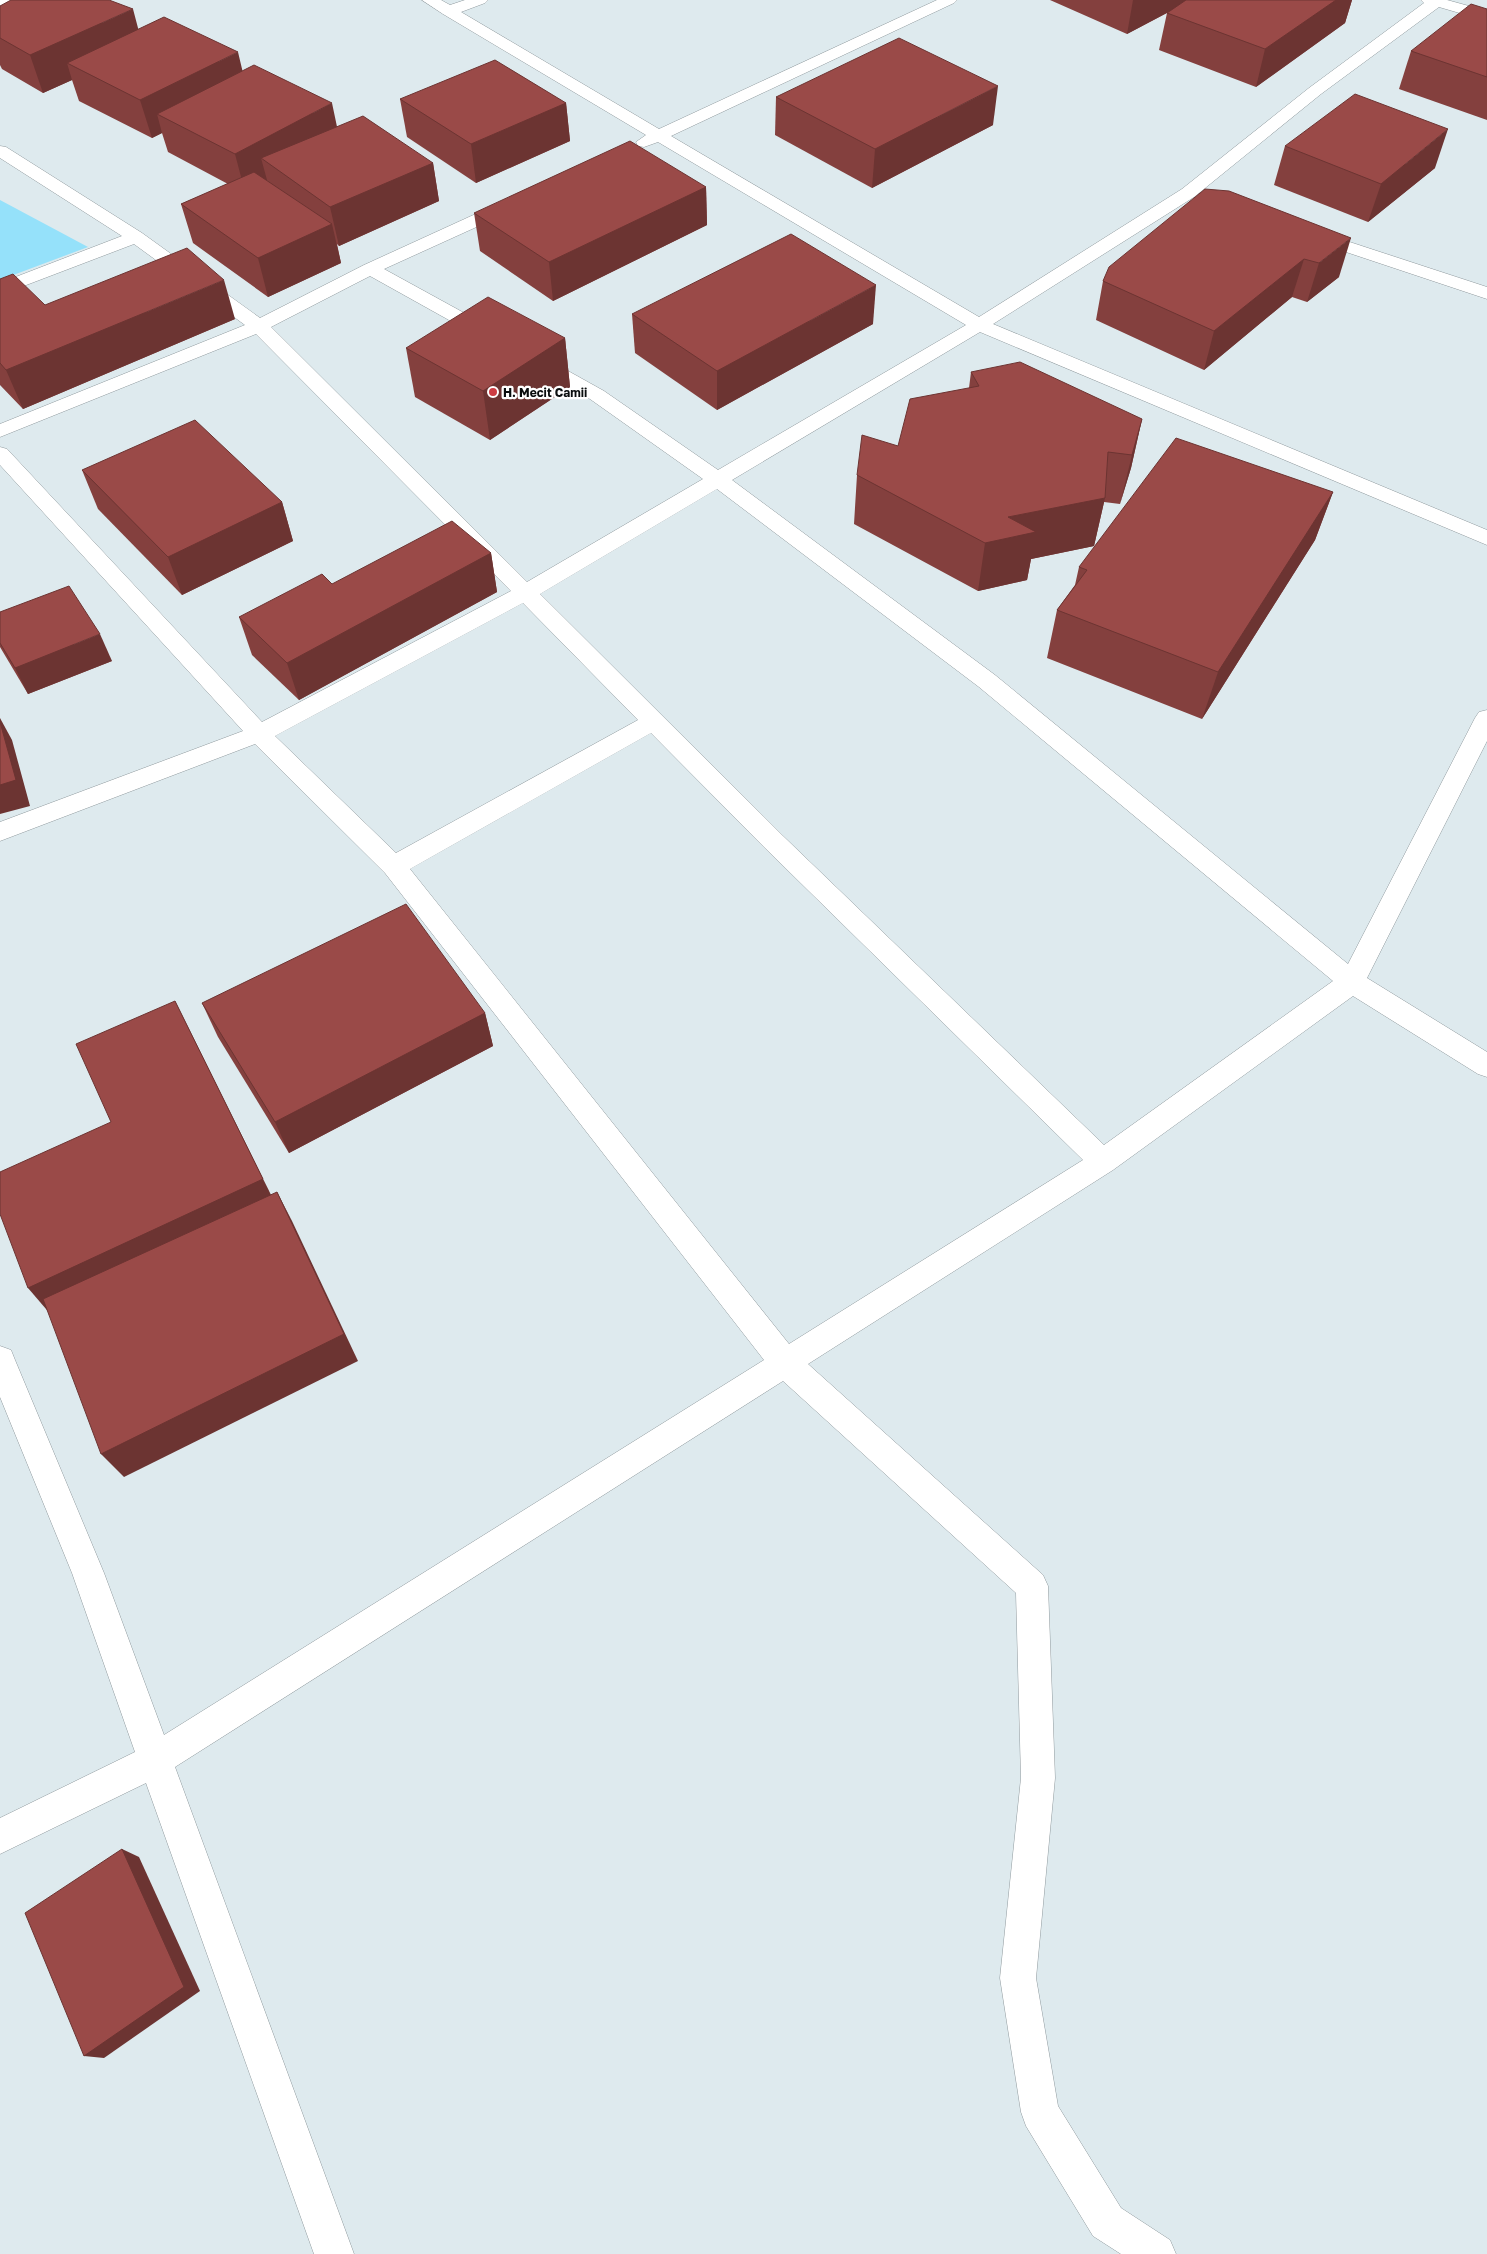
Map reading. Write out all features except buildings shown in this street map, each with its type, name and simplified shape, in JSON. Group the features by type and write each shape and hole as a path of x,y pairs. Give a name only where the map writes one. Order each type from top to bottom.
{"street":[{"path":"430,0 979,325 1487,538"},
{"path":"448,11 480,0"},
{"path":"631,149 949,0"},
{"path":"0,832 259,734 525,593 716,478 1197,196 1315,91 1435,1 1487,16"},
{"path":"0,151 136,237 259,326 773,841 1103,1162"},
{"path":"0,431 259,326 370,270 523,199"},
{"path":"1300,231 1487,293"},
{"path":"0,289 136,237"},
{"path":"370,270 597,394 716,478 988,681 1352,982 1487,1066"},
{"path":"0,453 259,734 394,866 785,1363 1032,1586 1038,1778 1018,1978 1040,2112 1107,2222 1156,2254"},
{"path":"0,1836 156,1760 785,1363 1103,1162 1352,982 1487,718"},
{"path":"394,866 654,721"},
{"path":"0,1360 88,1573 334,2254"}],"shaded area":[{"path":"0,200 88,247 0,280"}],"place":[{"name":"H. Mecit Camii","path":"493,392"}]}
